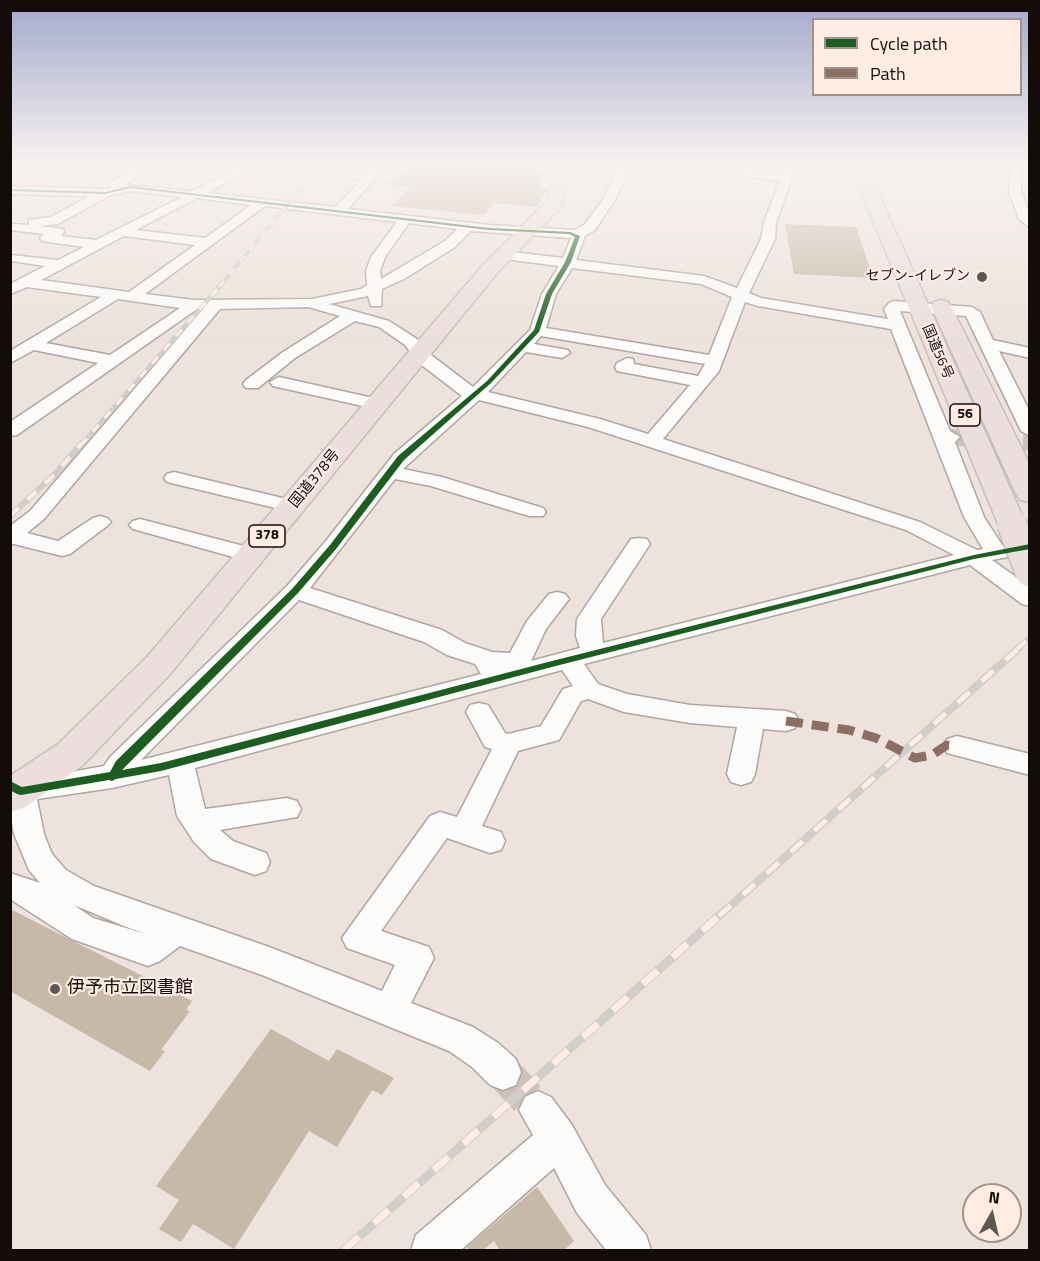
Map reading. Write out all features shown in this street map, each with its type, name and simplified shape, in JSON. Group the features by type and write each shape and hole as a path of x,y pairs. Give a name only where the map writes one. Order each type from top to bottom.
{"highway":[{"name":"国道378号","path":"13,795 71,754 126,701 251,555 419,351 533,224"},
{"name":"国道56号","path":"889,224 1029,494"},
{"path":"901,224 916,254"},
{"name":"国道56号","path":"930,300 1021,535 1029,572"}],"street":[{"path":"16,286 135,224"},
{"path":"131,297 233,224"},
{"path":"384,324 373,289 373,271 387,241 402,224"},
{"path":"446,224 577,235 592,224"},
{"path":"652,441 711,370 741,295 768,239 770,224"},
{"path":"13,225 58,232 47,238 95,244"},
{"path":"16,286 194,305 309,303 373,289 428,260 450,244 467,227"},
{"path":"119,232 208,242"},
{"path":"112,777 120,764 239,649 295,591 412,447 475,394 537,331 552,288 568,262 577,235"},
{"path":"504,255 705,280 758,302 899,327"},
{"path":"16,258 58,264"},
{"path":"10,358 114,295"},
{"path":"985,555 947,436 892,309 930,300 970,310 1029,431"},
{"path":"309,303 384,324 419,351 456,386 475,394 584,420 652,441 913,526 985,555 1029,599"},
{"path":"10,431 194,305"},
{"path":"11,537 37,515 215,305"},
{"path":"252,384 289,355 353,315"},
{"path":"537,331 715,362"},
{"path":"987,342 1029,352"},
{"path":"31,345 114,361"},
{"path":"523,346 562,353"},
{"path":"627,363 623,368 701,382"},
{"path":"279,382 376,404"},
{"path":"390,472 435,481 536,512"},
{"path":"174,478 292,506"},
{"path":"11,537 62,549 100,522"},
{"path":"140,525 251,555"},
{"path":"295,591 433,636 491,668 568,660 985,555 1021,535"},
{"path":"594,653 588,636 590,619 639,544"},
{"path":"504,1072 485,1055 461,1039 269,962 83,895 55,879 40,861 13,795 180,762 520,659 535,627 557,599"},
{"path":"568,660 589,690"},
{"path":"479,712 495,740 508,744 550,733 572,695 589,690 653,709 786,721"},
{"path":"741,774 752,717"},
{"path":"389,1011 417,958 358,938 456,829 508,744"},
{"path":"957,746 1029,765"},
{"path":"180,762 192,816 204,834 222,850 255,862"},
{"path":"196,822 287,809"},
{"path":"11,886 27,891 83,929 148,951 175,930"},
{"path":"431,1251 548,1124 591,1199 630,1251"}],"building":[{"path":"785,224 856,227 873,278 794,274"},
{"name":"伊予市立図書館","path":"10,909 192,1001 186,1010 190,1011 161,1050 165,1051 150,1071 10,991"},
{"path":"271,1029 329,1061 337,1049 394,1078 382,1095 372,1090 337,1147 309,1131 234,1249 193,1224 181,1242 159,1229 179,1200 156,1186"},
{"path":"537,1187 574,1241 563,1251 500,1251 494,1241 482,1251 469,1251 467,1247"}],"tunnel":[{"path":"951,437 1030,443"},
{"path":"503,1072 538,1110"}],"railway":[{"path":"219,287 271,224"},
{"path":"81,445 220,286"},
{"path":"10,516 54,475 82,443"},
{"path":"1017,649 1030,638"},
{"path":"719,916 1019,648"},
{"path":"344,1250 721,914"}],"marked path":[{"path":"786,721 849,730 876,738 915,758 932,755 947,745 957,746"}],"cycle path":[{"path":"112,777 120,764 295,591 333,547 401,458 489,382 537,331 549,294 568,262 578,236 570,233 489,229 445,224"},
{"path":"10,785 21,791 161,767 548,665 974,557 1030,546"}],"place":[{"name":"セブン-イレブン","path":"982,277"},
{"name":"伊予市立図書館","path":"55,989"}]}
